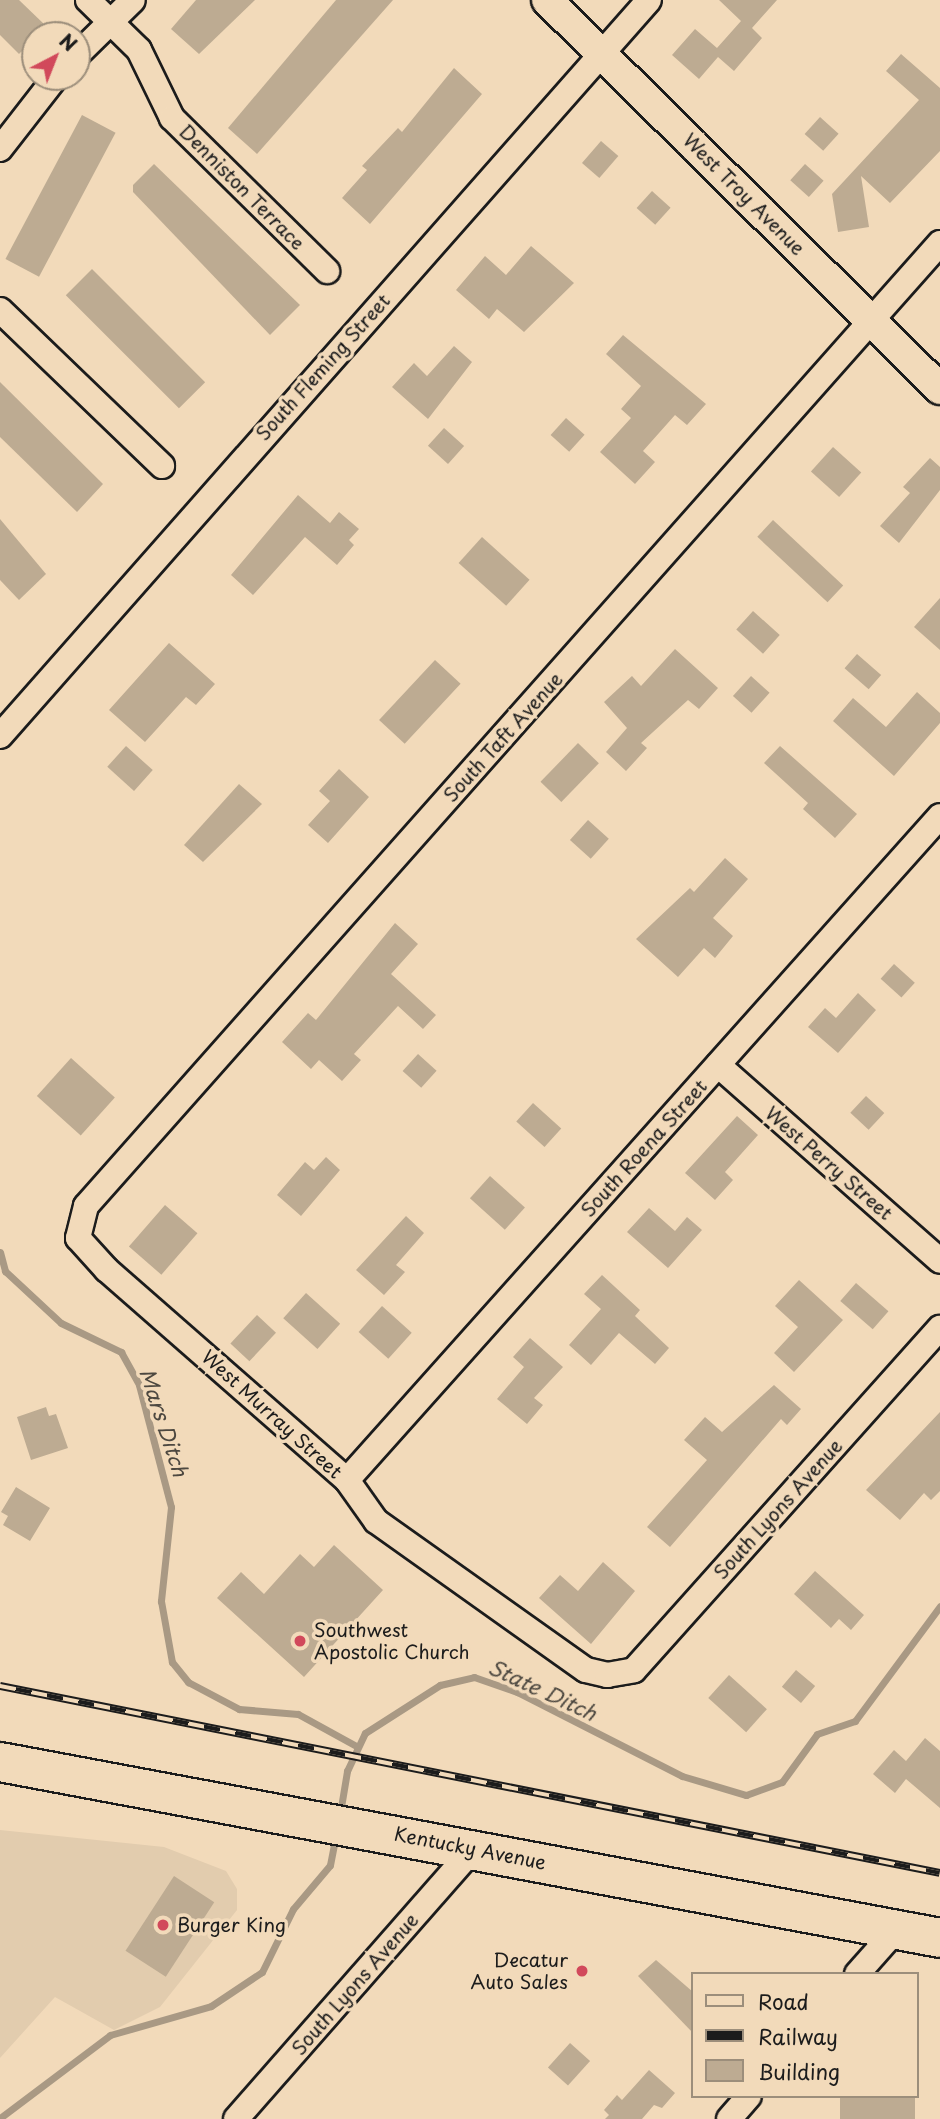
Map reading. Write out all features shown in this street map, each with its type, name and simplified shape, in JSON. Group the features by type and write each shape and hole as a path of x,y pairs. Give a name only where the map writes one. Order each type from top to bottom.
{"main road":[{"name":"Kentucky Avenue","path":"0,1762 474,1848 940,1938"}],"street":[{"name":"Denniston Terrace","path":"89,0 139,50 172,118 327,271"},
{"path":"91,41 133,0"},
{"name":"West Troy Avenue","path":"547,0 940,389"},
{"name":"South Fleming Street","path":"0,736 649,0"},
{"path":"0,149 45,91"},
{"name":"South Taft Avenue","path":"78,1238 86,1206 940,243"},
{"path":"0,310 162,466"},
{"name":"South Roena Street","path":"347,1480 940,816"},
{"name":"West Perry Street","path":"718,1065 940,1261"},
{"name":"West Murray Street","path":"78,1238 107,1270 347,1480 376,1521 586,1670 607,1675"},
{"name":"South Lyons Avenue","path":"607,1675 634,1670 940,1328"},
{"name":"South Lyons Avenue","path":"236,2119 474,1848"},
{"path":"859,1972 895,1930"},
{"path":"729,2119 747,2098"}],"shaded area":[{"path":"0,1830 164,1847 226,1871 237,1889 237,1910 160,2007 114,2030 55,1997 0,2058"}],"building":[{"path":"0,0 19,0 41,21 21,21 19,54 0,35"},
{"path":"196,0 255,0 199,54 171,29"},
{"path":"336,0 393,0 257,154 228,128"},
{"path":"719,0 777,0 752,28 762,38 734,71 718,57 699,79 672,55 695,29 717,48 741,21"},
{"path":"901,54 940,88 940,151 890,203 861,176 869,227 838,232 832,194 919,100 886,71"},
{"path":"454,68 482,94 370,224 342,198 367,170 362,166 398,128 402,132"},
{"path":"82,115 116,133 39,277 5,259"},
{"path":"820,117 839,134 823,151 805,134"},
{"path":"601,141 618,156 599,178 582,163"},
{"path":"154,164 300,305 270,335 133,192 133,185"},
{"path":"805,164 824,181 809,197 790,180"},
{"path":"652,191 671,208 655,225 637,208"},
{"path":"531,246 574,283 524,332 497,309 489,319 456,290 485,256 506,275"},
{"path":"92,269 205,382 179,408 66,295"},
{"path":"623,335 706,404 687,425 675,415 643,451 655,462 635,484 600,452 631,418 621,409 641,386 606,354"},
{"path":"454,346 472,362 428,419 392,387 414,363 427,376"},
{"path":"0,382 103,484 77,512 0,437"},
{"path":"566,418 585,435 569,452 551,435"},
{"path":"444,428 464,446 448,464 428,446"},
{"path":"833,447 861,472 839,497 811,472"},
{"path":"930,458 940,467 940,490 899,543 880,526 910,493 903,487"},
{"path":"298,495 330,523 339,512 359,529 349,540 354,545 337,565 305,537 253,595 231,575"},
{"path":"0,519 46,574 19,600 0,580"},
{"path":"773,520 843,585 828,602 757,537"},
{"path":"482,537 530,580 506,606 459,563"},
{"path":"940,598 940,650 914,627"},
{"path":"753,611 780,635 763,654 736,630"},
{"path":"169,643 215,684 196,705 186,697 145,742 109,710"},
{"path":"675,649 718,688 699,709 688,700 641,743 647,748 626,771 606,752 627,728 604,702 632,676 641,686"},
{"path":"857,654 881,675 869,689 845,668"},
{"path":"435,660 461,684 405,744 379,720"},
{"path":"751,676 770,693 752,713 733,696"},
{"path":"917,692 940,713 940,723 894,776 833,721 853,698 886,727"},
{"path":"578,743 599,763 561,802 540,782"},
{"path":"126,746 153,770 134,791 107,767"},
{"path":"780,746 857,814 835,838 803,809 808,803 764,763"},
{"path":"339,769 369,797 328,843 308,825 330,801 319,791"},
{"path":"239,784 262,804 203,862 184,845"},
{"path":"588,820 609,839 591,859 570,840"},
{"path":"725,858 748,879 713,918 733,936 715,958 704,948 678,977 636,939 690,888 694,892"},
{"path":"395,923 418,944 391,974 436,1015 423,1029 398,1006 354,1054 361,1060 342,1081 319,1060 311,1069 282,1042 308,1013 316,1020"},
{"path":"894,964 915,983 901,998 881,979"},
{"path":"858,993 876,1010 838,1053 808,1027 825,1008 836,1018"},
{"path":"418,1054 437,1071 421,1088 403,1071"},
{"path":"71,1058 115,1097 81,1135 37,1096"},
{"path":"866,1096 884,1113 869,1130 850,1113"},
{"path":"533,1103 561,1128 545,1147 516,1122"},
{"path":"737,1116 758,1135 725,1172 733,1180 715,1200 685,1173"},
{"path":"326,1157 340,1170 301,1216 277,1195 305,1162 314,1170"},
{"path":"490,1176 525,1207 505,1230 470,1198"},
{"path":"165,1205 197,1233 161,1275 129,1247"},
{"path":"649,1208 675,1231 687,1217 702,1230 668,1268 627,1232"},
{"path":"406,1216 424,1233 396,1265 405,1272 384,1295 356,1270"},
{"path":"602,1275 640,1310 635,1316 669,1348 655,1364 619,1333 591,1365 569,1345 601,1309 584,1294"},
{"path":"799,1280 843,1320 794,1372 774,1353 798,1327 775,1306"},
{"path":"856,1283 888,1311 873,1329 840,1301"},
{"path":"306,1293 340,1324 317,1349 283,1318"},
{"path":"382,1306 412,1333 388,1359 359,1332"},
{"path":"257,1315 276,1333 249,1361 230,1344"},
{"path":"530,1338 563,1367 534,1398 543,1405 527,1424 497,1399 524,1367 513,1357"},
{"path":"774,1385 801,1409 787,1425 781,1419 670,1547 647,1527 707,1460 684,1440 705,1417 722,1432"},
{"path":"46,1407 49,1416 56,1414 68,1448 31,1460 17,1417"},
{"path":"940,1412 940,1491 931,1500 924,1493 900,1520 866,1490"},
{"path":"16,1487 50,1508 30,1541 3,1525 8,1516 1,1512"},
{"name":"Southwest Apostolic Church","path":"334,1545 383,1590 304,1677 217,1598 241,1572 264,1594 300,1554 314,1567"},
{"path":"603,1562 635,1591 591,1644 539,1598 560,1575 578,1591"},
{"path":"815,1571 864,1615 851,1630 839,1619 831,1628 794,1594"},
{"path":"796,1670 815,1686 801,1703 782,1687"},
{"path":"729,1675 767,1709 746,1732 708,1698"},
{"path":"925,1738 940,1751 940,1808 906,1779 895,1793 873,1774 894,1750 906,1761"},
{"path":"174,1876 214,1902 166,1977 126,1951"},
{"path":"656,1960 692,1991 692,2032 638,1976"},
{"path":"570,2043 590,2061 568,2086 548,2068"},
{"path":"649,2070 675,2093 662,2108 654,2105 642,2119 605,2119 609,2115 604,2110 617,2095 622,2100"},
{"path":"840,2098 915,2098 915,2119 840,2119"}],"waterway":[{"name":"Mars Ditch","path":"0,1252 5,1271 61,1323 121,1352 139,1385 171,1507 161,1601 172,1662 188,1682 239,1709 298,1714 358,1747"},
{"name":"State Ditch","path":"340,1813 347,1771 365,1733 440,1685 474,1677 517,1692 682,1776 746,1795 782,1782 817,1734 855,1721 940,1606"},
{"name":"State Ditch","path":"0,2118 110,2035 211,2006 262,1972 293,1909 330,1865 336,1835"}],"railway":[{"path":"0,1686 940,1873"}],"place":[{"name":"Southwest Apostolic Church","path":"300,1641"},
{"name":"Burger King","path":"163,1925"},
{"name":"Decatur Auto Sales","path":"582,1971"}]}
